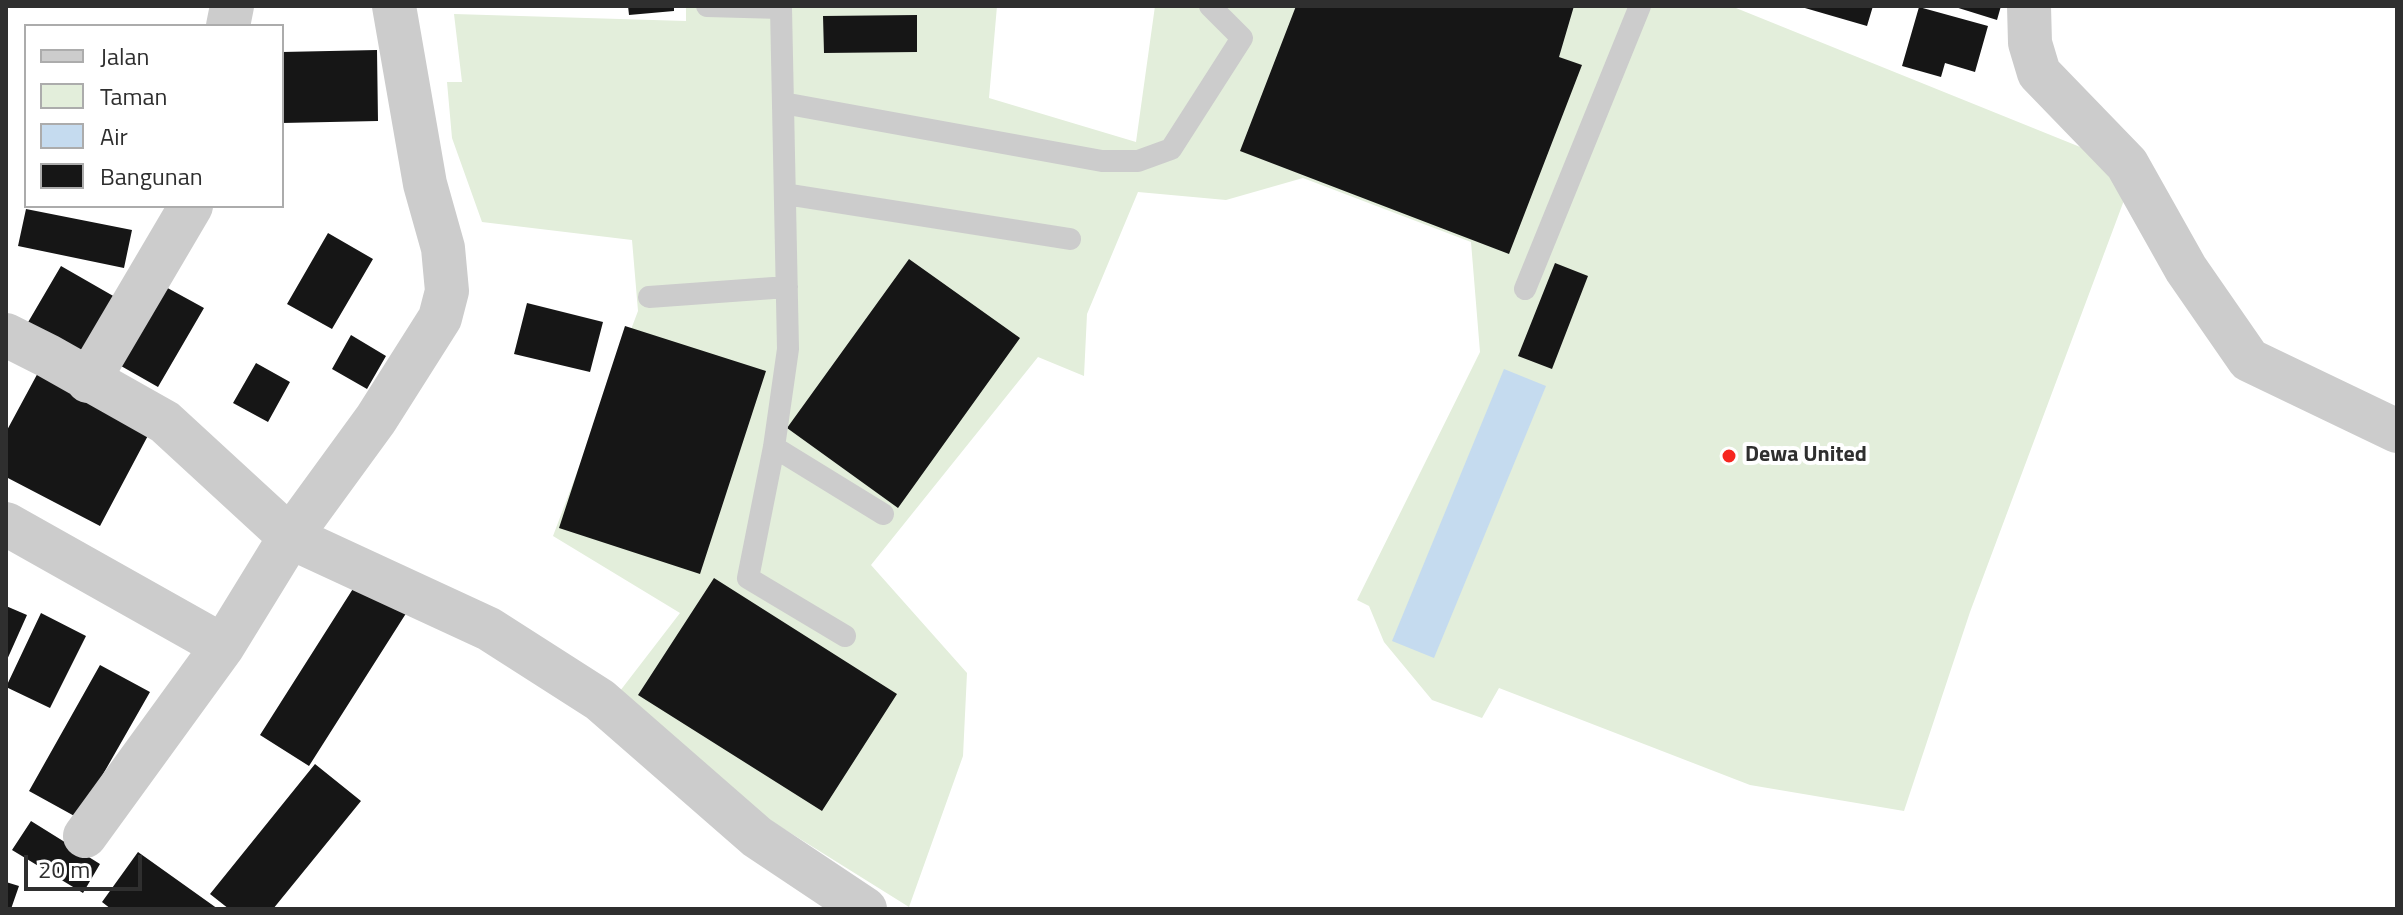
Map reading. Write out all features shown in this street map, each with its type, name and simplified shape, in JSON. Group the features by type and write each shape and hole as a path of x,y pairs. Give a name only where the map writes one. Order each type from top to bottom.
{"street":[{"path":"85,836 223,646 290,537 376,419 440,318 447,291 443,248 425,184 394,6"},
{"path":"2029,6 2030,43 2039,73 2127,164 2186,269 2249,360 2397,431"},
{"path":"88,381 190,208"},
{"path":"6,335 165,422 290,537 489,629 600,700 757,837 865,909"},
{"path":"6,524 223,646"}],"lane":[{"path":"707,6 781,8 788,349 774,447 748,578 845,636"},
{"path":"783,103 1102,161 1138,161 1171,149 1242,38 1210,6"},
{"path":"1525,289 1640,6"},
{"path":"785,194 1070,239"},
{"path":"649,297 787,287"},
{"path":"774,447 883,514"}],"green space":[{"name":"Dewa United","path":"686,6 997,6 989,98 1136,142 1155,6 1731,6 2100,155 2129,187 1970,612 1904,811 1750,785 1499,688 1482,718 1432,700 1384,642 1369,606 1357,600 1480,352 1471,242 1303,178 1226,200 1138,192 1087,314 1084,376 1038,357 871,565 967,673 963,756 909,907 760,814 620,691 680,613 553,536 638,311 632,240 482,222 452,138 447,82 462,82 454,14 686,21"}],"water":[{"path":"1504,369 1546,386 1434,658 1392,641"}],"building":[{"path":"628,6 674,6 674,11 629,15"},
{"path":"1296,6 1574,6 1559,57 1582,65 1509,254 1240,151"},
{"path":"1798,6 1873,6 1867,26"},
{"path":"1952,6 2001,6 1997,20"},
{"path":"1919,7 1988,26 1975,72 1945,63 1941,77 1902,66"},
{"path":"917,15 917,52 824,53 823,16"},
{"path":"377,50 378,121 284,123 284,52"},
{"path":"26,209 132,230 124,268 18,246"},
{"path":"328,233 373,259 332,329 287,304"},
{"path":"909,259 1020,338 898,508 787,428"},
{"path":"1555,263 1588,276 1552,369 1518,356"},
{"path":"61,266 122,301 88,358 27,324"},
{"path":"153,280 204,308 158,387 107,358"},
{"path":"527,303 603,322 590,372 514,354"},
{"path":"625,326 766,371 700,574 559,528"},
{"path":"351,335 386,356 367,389 332,369"},
{"path":"256,363 290,382 268,422 233,403"},
{"path":"40,369 152,428 100,526 6,477 6,432"},
{"path":"363,573 412,604 309,766 260,735"},
{"path":"714,578 897,694 822,811 638,695"},
{"path":"6,606 27,615 6,662"},
{"path":"41,613 86,636 50,708 6,687"},
{"path":"100,665 150,692 78,818 29,791"},
{"path":"315,764 361,801 273,909 229,909 210,894"},
{"path":"31,821 100,864 83,893 12,850"},
{"path":"138,852 218,909 111,909 102,902"},
{"path":"6,882 19,886 11,909 6,909"}],"place":[{"name":"Dewa United","path":"1729,456"}]}
